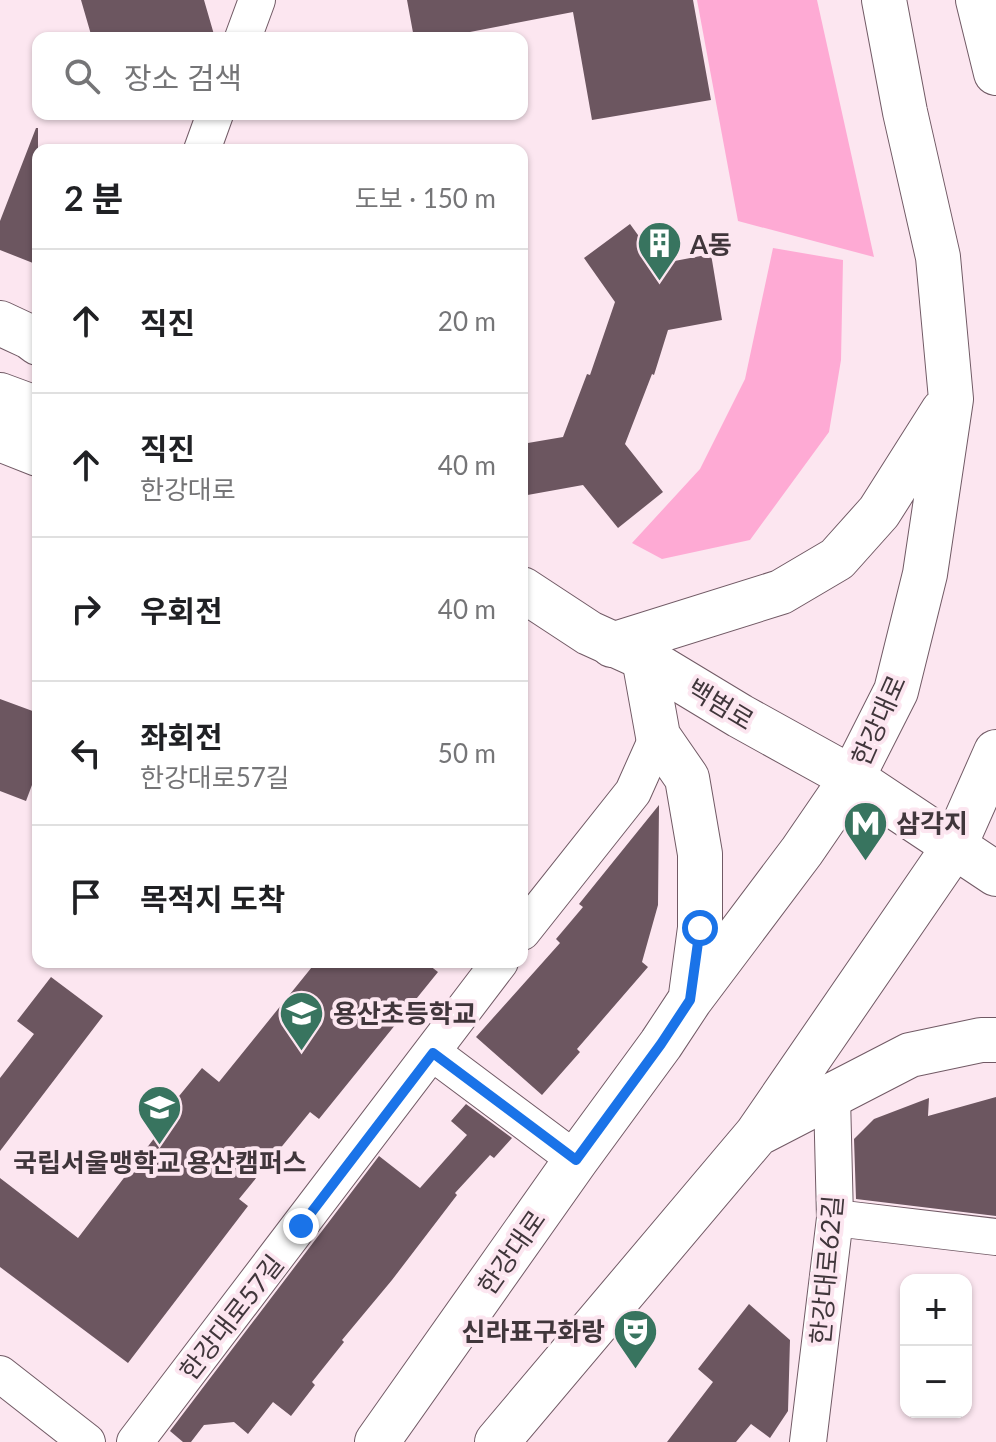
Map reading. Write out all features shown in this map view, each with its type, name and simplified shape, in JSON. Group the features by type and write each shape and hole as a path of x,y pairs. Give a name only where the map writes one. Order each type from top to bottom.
{"main road":[{"name":"한강대로","path":"377,1442 690,1000 802,851 852,778 896,691 925,574 951,399 938,257 884,0"},
{"path":"978,0 996,73"},
{"path":"0,323 32,338"},
{"path":"0,359 32,356"},
{"path":"0,395 32,407"},
{"path":"528,627 615,645 781,592 837,559 879,512 951,399"},
{"path":"0,414 32,426"},
{"path":"0,439 32,452"},
{"path":"528,593 615,645 658,736 687,778 700,854 700,928 690,1000"},
{"name":"백범로","path":"528,609 615,645 852,778 996,874"},
{"path":"497,1442 757,1134 954,847 996,752"},
{"path":"757,1134 910,1055 981,1040 996,1040"}],"street":[{"path":"245,32 257,0"},
{"path":"204,144 213,120"},
{"path":"528,924 633,792 658,736"},
{"name":"한강대로57길","path":"135,1442 496,968"},
{"path":"433,1053 576,1160"},
{"name":"한강대로62길","path":"808,1442 835,1218 832,1097"},
{"path":"835,1218 996,1237"},
{"path":"0,1374 87,1442"}],"shaded area":[{"path":"697,0 817,0 874,257 738,221"},
{"path":"773,248 843,260 841,360 829,432 750,540 662,559 632,543 700,469 745,379"}],"building":[{"path":"81,0 204,0 213,32 90,32"},
{"path":"407,0 693,0 711,100 592,120 573,12 470,32 413,32"},
{"path":"38,128 38,144 32,144 32,263 0,250 0,221"},
{"path":"630,224 659,264 711,254 722,320 668,330 654,375 625,444 663,492 618,528 583,485 528,495 528,443 563,437 587,374 590,375 615,302 584,258"},
{"path":"0,699 32,711 32,785 26,801 0,791"},
{"path":"659,805 658,905 642,962 648,967 542,1095 476,1037 560,943 556,939 583,907 579,904"},
{"path":"311,968 433,968 438,972 319,1119 310,1112 239,1199 248,1206 128,1363 0,1267 0,1178 78,1238 162,1128 157,1123 202,1068 219,1082"},
{"path":"51,977 103,1016 0,1151 0,1078 34,1034 17,1021"},
{"path":"996,1097 996,1216 856,1199 854,1139 874,1119 929,1098 928,1116"},
{"path":"466,1104 512,1138 494,1158 490,1155 455,1193 457,1195 392,1280 342,1340 344,1342 312,1382 315,1385 291,1416 273,1402 248,1434 234,1422 204,1425 191,1442 183,1442 170,1431 379,1156 420,1188 467,1135 451,1121"},
{"path":"749,1304 790,1340 788,1411 770,1438 751,1424 736,1442 667,1442 713,1382 698,1369"}],"place":[{"name":"A동","path":"659,283"},
{"name":"삼각지","path":"865,862"},
{"name":"용산초등학교","path":"302,1052"},
{"name":"국립서울맹학교 용산캠퍼스","path":"160,1146"},
{"name":"신라표구화랑","path":"636,1370"}],"route":[{"path":"301,1226 433,1053 576,1160 690,1000 700,928"}]}
